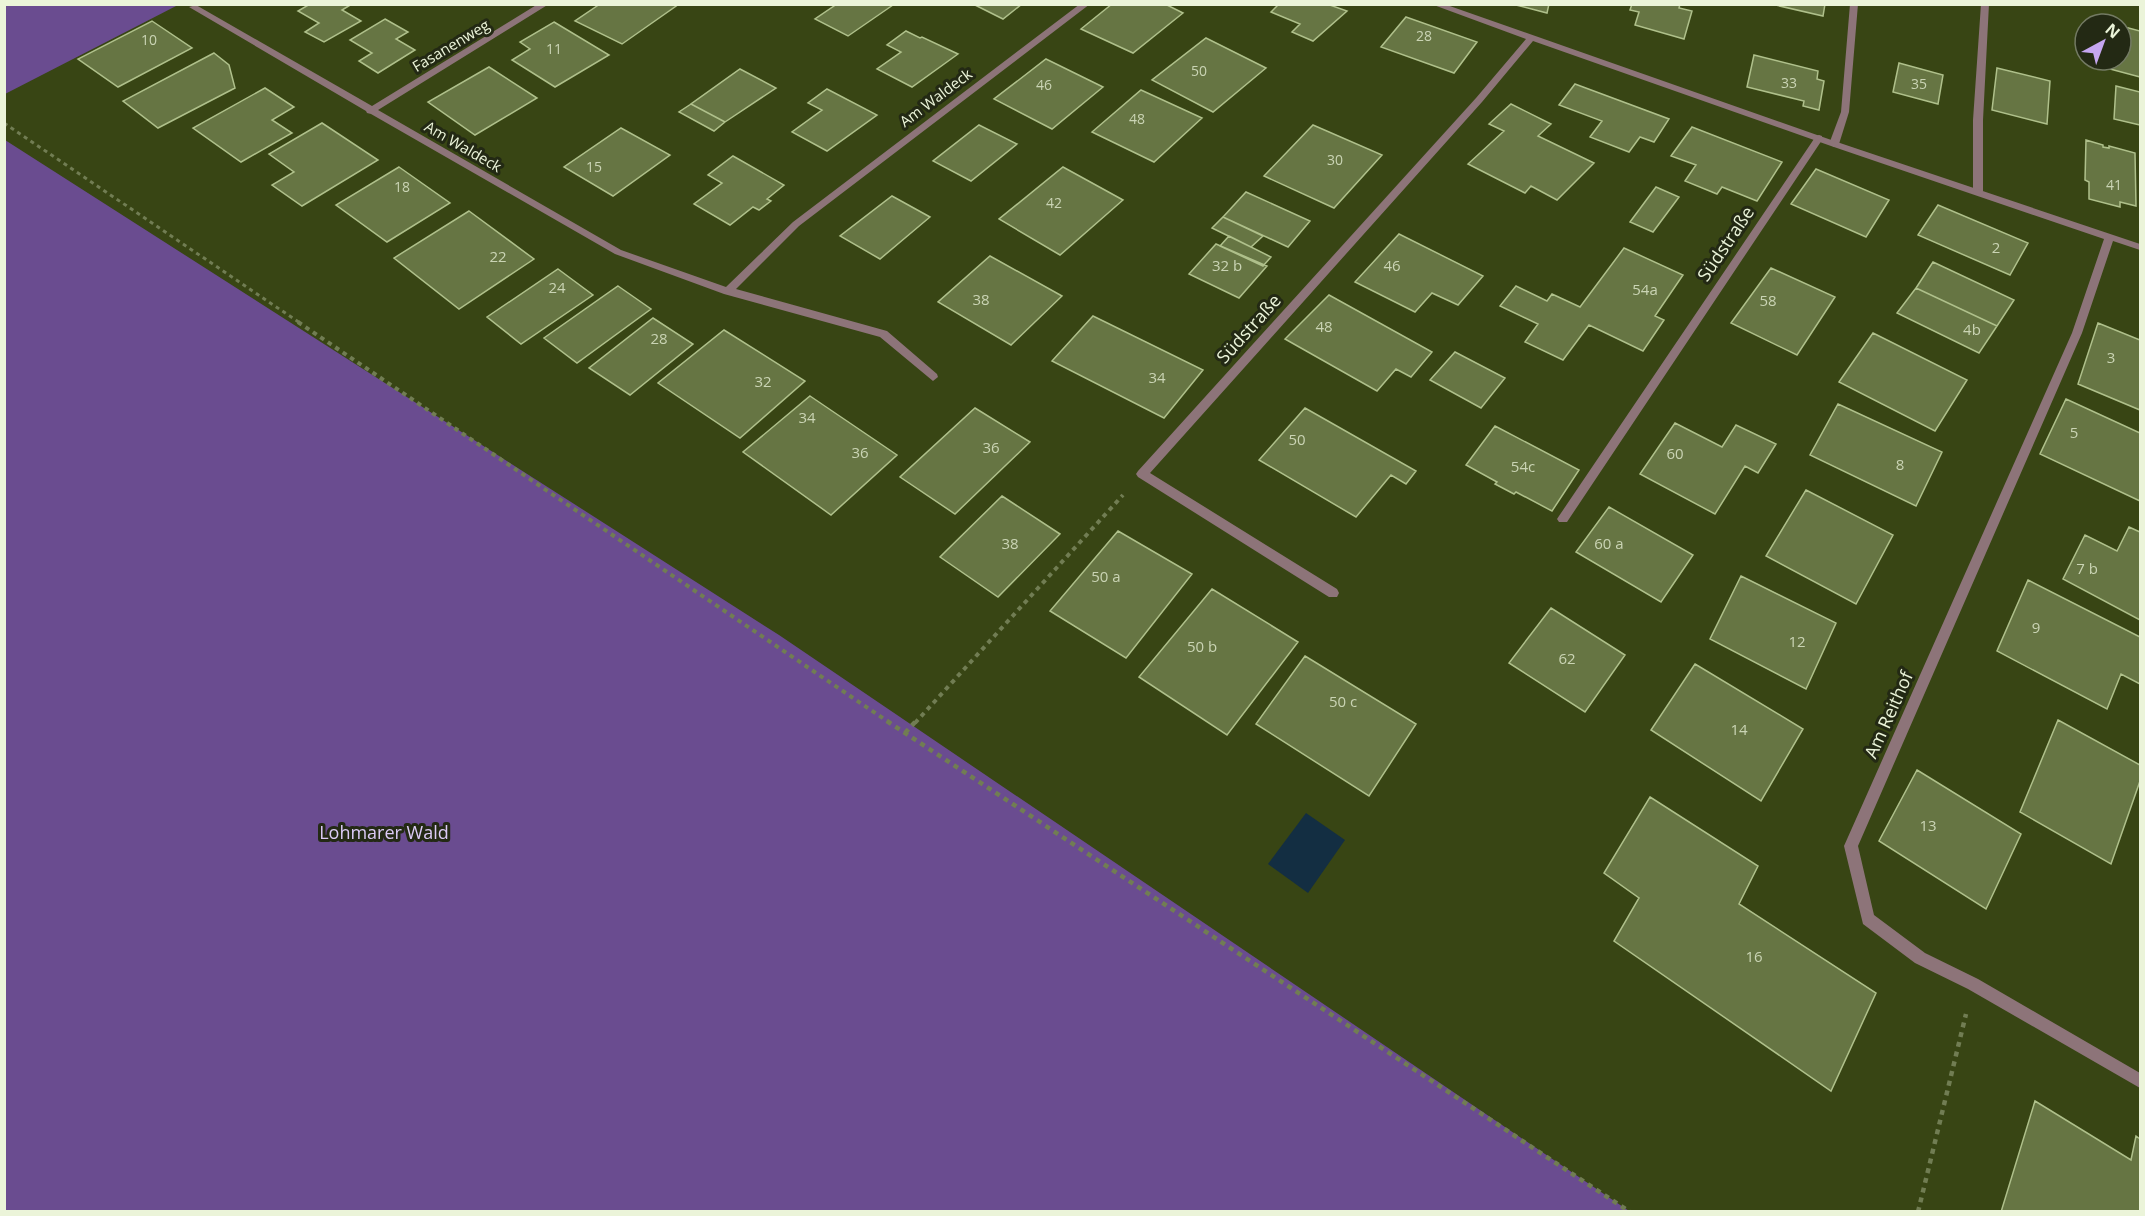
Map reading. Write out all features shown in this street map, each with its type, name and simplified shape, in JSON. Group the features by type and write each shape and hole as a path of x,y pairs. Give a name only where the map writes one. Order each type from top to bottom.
{"street":[{"name":"Fasanenweg","path":"370,111 545,4"},
{"name":"Am Waldeck","path":"728,291 796,224 1086,4"},
{"path":"1435,4 1834,144 2140,247"},
{"path":"1834,144 1845,112 1854,4"},
{"path":"1978,191 1978,120 1985,4"},
{"name":"Am Waldeck","path":"193,7 618,252 728,291 883,334 933,377"},
{"name":"Südstraße","path":"1142,474 1479,100 1531,38"},
{"name":"Südstraße","path":"1563,519 1819,138"},
{"name":"Am Reithof","path":"2110,236 2077,333 1851,846 1868,919 1920,958 1973,984 2140,1081"},
{"path":"1142,474 1333,593"}],"path":[{"path":"4,123 905,734 1630,1212"},
{"path":"905,734 1142,474"},
{"path":"1917,1212 1973,984"}],"green space":[{"path":"5,4 178,4 178,5 5,94"},
{"name":"Lohmarer Wald","path":"5,140 779,635 1629,1211 5,1211"}],"water":[{"path":"1306,813 1345,840 1308,893 1268,864"}],"building":[{"path":"310,4 352,4 342,10 361,21 324,42 305,32 319,23 298,11"},
{"path":"600,4 679,4 622,44 575,21"},
{"path":"837,4 893,5 848,36 815,19"},
{"path":"973,4 1022,4 1003,19"},
{"path":"1112,4 1165,4 1183,13 1133,53 1081,29"},
{"path":"1279,4 1327,4 1347,11 1313,41 1292,32 1300,24 1271,12"},
{"path":"1512,4 1549,4 1547,13"},
{"path":"1632,4 1680,4 1679,8 1692,11 1684,39 1635,25 1639,12 1630,10"},
{"path":"1771,4 1825,4 1823,16"},
{"path":"1406,17 1477,42 1454,73 1381,47"},
{"path":"385,19 408,32 396,39 415,50 378,73 359,61 372,53 350,40"},
{"path":"152,21 192,48 118,87 78,59"},
{"path":"554,22 609,55 555,87 512,60 530,49 520,42"},
{"path":"2133,29 2140,31 2140,77 2121,72 2133,72"},
{"path":"906,31 958,54 912,87 877,69 901,52 887,45"},
{"path":"1206,38 1266,68 1213,112 1152,80"},
{"path":"214,53 229,65 235,88 158,128 123,101"},
{"path":"1754,55 1818,71 1817,79 1824,81 1819,110 1803,106 1804,101 1747,87"},
{"path":"1046,59 1103,87 1052,129 994,99"},
{"path":"1899,63 1943,75 1938,104 1893,92"},
{"path":"489,67 537,98 475,135 428,102"},
{"path":"1997,68 2050,81 2047,124 1992,110"},
{"path":"740,69 776,88 725,122 691,104"},
{"path":"1575,84 1669,119 1654,142 1640,137 1629,152 1590,137 1602,121 1559,105"},
{"path":"2116,86 2140,92 2140,125 2114,119"},
{"path":"265,88 294,107 272,120 292,133 241,162 193,128"},
{"path":"827,89 877,115 827,151 792,132 822,110 808,103"},
{"path":"1141,90 1202,118 1154,162 1092,132"},
{"path":"691,104 725,122 714,131 679,112"},
{"path":"1511,104 1551,124 1538,136 1594,163 1557,200 1531,186 1525,193 1468,164 1504,131 1489,124"},
{"path":"322,123 378,160 302,206 272,185 294,172 269,154"},
{"path":"979,125 1017,144 971,181 933,161"},
{"path":"1313,125 1382,155 1334,208 1264,176"},
{"path":"1692,127 1782,162 1757,201 1722,187 1717,194 1685,181 1696,165 1671,156"},
{"path":"621,128 670,155 613,196 564,167"},
{"path":"2086,140 2103,145 2103,147 2109,148 2109,146 2135,153 2136,206 2120,202 2120,207 2089,199 2089,182 2085,180"},
{"path":"733,156 784,185 767,199 771,201 759,210 753,207 730,225 694,204 722,183 708,175"},
{"path":"399,167 450,203 387,242 336,205"},
{"path":"1063,167 1123,200 1060,255 999,219"},
{"path":"1816,169 1889,200 1866,237 1791,204"},
{"path":"1656,187 1679,197 1653,232 1630,222"},
{"path":"1246,192 1310,221 1288,247 1223,217"},
{"path":"892,196 930,217 880,259 840,236"},
{"path":"1938,205 2028,243 2010,275 1918,235"},
{"path":"469,211 534,259 459,309 394,258"},
{"path":"1223,217 1263,236 1251,247 1212,228"},
{"path":"1399,234 1483,276 1458,305 1432,293 1415,312 1355,282"},
{"path":"1229,236 1271,257 1263,266 1220,246"},
{"path":"1216,244 1267,266 1239,298 1189,274"},
{"path":"1624,248 1683,275 1655,316 1664,320 1643,351 1589,325 1563,360 1525,342 1538,324 1500,306 1516,286 1547,301 1552,294 1580,307"},
{"path":"990,256 1062,296 1011,345 938,302"},
{"path":"1933,262 2014,300 1997,326 1916,288"},
{"path":"1771,268 1835,297 1797,355 1731,323"},
{"path":"558,269 593,295 521,344 487,317"},
{"path":"618,286 651,309 577,363 544,338"},
{"path":"1916,288 1997,326 1979,353 1897,313"},
{"path":"1329,295 1432,352 1411,377 1396,369 1377,391 1285,339"},
{"path":"1093,316 1203,370 1164,418 1052,361"},
{"path":"653,318 693,344 630,395 589,368"},
{"path":"2098,323 2140,340 2140,410 2078,384"},
{"path":"724,330 805,381 740,438 658,383"},
{"path":"1873,333 1967,380 1935,431 1839,382"},
{"path":"1455,352 1505,378 1481,408 1430,380"},
{"path":"810,396 897,455 831,515 743,452"},
{"path":"2066,399 2140,433 2140,501 2040,454"},
{"path":"1838,404 1942,452 1916,506 1810,455"},
{"path":"975,408 1030,442 955,514 900,477"},
{"path":"1305,408 1416,471 1406,484 1391,475 1356,517 1259,460"},
{"path":"1675,423 1722,447 1736,425 1776,444 1758,473 1745,466 1715,514 1640,474"},
{"path":"1495,426 1579,470 1552,511 1495,484 1497,482 1466,465"},
{"path":"1806,490 1893,535 1856,604 1766,556"},
{"path":"1002,496 1060,534 998,597 940,557"},
{"path":"1609,507 1693,555 1661,602 1576,552"},
{"path":"2129,527 2140,532 2140,620 2063,579 2085,535 2117,551"},
{"path":"1118,531 1192,574 1126,658 1050,611"},
{"path":"1741,576 1836,623 1806,689 1710,639"},
{"path":"2028,580 2140,637 2140,684 2121,674 2107,709 1997,651"},
{"path":"1212,589 1298,642 1227,735 1139,677"},
{"path":"1551,608 1625,655 1585,712 1509,663"},
{"path":"1305,656 1416,724 1369,796 1256,724"},
{"path":"1695,664 1803,729 1761,801 1651,730"},
{"path":"2058,720 2140,765 2140,781 2111,864 2020,812"},
{"path":"1917,770 2021,834 1986,909 1879,841"},
{"path":"1650,797 1758,866 1739,904 1876,993 1831,1091 1614,941 1639,898 1604,873"},
{"path":"2035,1101 2131,1160 2136,1136 2140,1139 2140,1212 2001,1212"}]}
